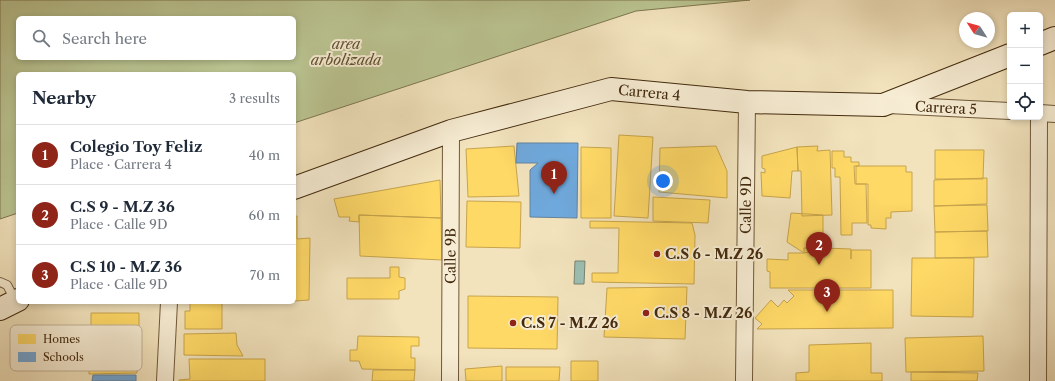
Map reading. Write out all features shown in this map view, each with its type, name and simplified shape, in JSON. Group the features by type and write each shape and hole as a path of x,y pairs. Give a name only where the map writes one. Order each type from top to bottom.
{"main road":[{"path":"1043,43 1055,38"},
{"name":"Carrera 4","path":"296,187 451,131 611,89 747,102 883,105 1007,57"}],"street":[{"name":"Calle 9D","path":"744,381 747,102"},
{"name":"Carrera 5","path":"883,105 1007,111"},
{"path":"1043,113 1055,114"},
{"path":"1038,381 1039,120"},
{"name":"Calle 9B","path":"450,381 451,131"},
{"path":"165,381 169,304"}],"lane":[{"path":"0,282 7,285 11,303"}],"green space":[{"name":"area arbolizada","path":"0,0 750,0 636,11 296,122 296,72 16,72 16,214 0,219"}],"water":[{"path":"575,261 585,261 584,284 574,284"}],"building: Homes":[{"path":"619,135 653,137 648,218 614,216"},
{"path":"514,146 519,196 468,197 466,149"},
{"path":"716,146 727,171 727,198 659,192 660,148"},
{"path":"818,146 817,151 830,150 832,215 802,216 801,171 798,171 797,147"},
{"path":"581,147 611,148 611,218 581,218"},
{"path":"797,147 798,171 792,171 790,198 762,196 761,172 765,173 765,169 762,168 762,156"},
{"path":"935,150 984,150 983,179 935,179"},
{"path":"832,151 844,151 844,157 851,157 851,162 859,162 859,166 854,166 855,184 866,184 867,223 852,223 852,235 841,235 840,177 835,177 835,168 832,168"},
{"path":"856,166 906,166 906,172 912,172 912,211 891,212 891,218 886,218 886,229 871,228 871,225 868,225 868,184 856,184"},
{"path":"987,178 987,204 934,206 934,180"},
{"path":"440,180 441,218 359,215 359,222 349,221 350,217 339,217 334,199"},
{"path":"653,197 710,200 708,223 653,221"},
{"path":"467,201 521,202 520,248 466,247"},
{"path":"987,205 988,231 935,232 934,206"},
{"path":"791,213 823,215 823,249 804,253 787,242"},
{"path":"359,215 441,218 442,260 360,256"},
{"path":"296,216 297,239 310,238 309,300 296,301"},
{"name":"C.S 6 - M.Z 26","path":"590,221 692,223 695,235 694,284 592,282 592,273 618,273 619,228 590,228"},
{"path":"987,231 988,257 935,258 935,232"},
{"path":"804,248 823,249 824,258 824,248 871,250 871,288 770,288 770,272 767,271 767,259 788,260 788,253 804,253"},
{"path":"912,258 974,258 973,317 911,316"},
{"path":"390,267 399,267 399,277 405,278 405,289 399,291 399,299 347,299 347,278 390,278"},
{"name":"C.S 8 - M.Z 26","path":"687,287 685,339 604,337 607,288"},
{"path":"788,290 893,290 893,328 757,329 762,324 755,318 771,300 778,307 784,300 787,303 794,296"},
{"name":"C.S 7 - M.Z 26","path":"468,296 558,297 557,349 468,348"},
{"path":"190,304 222,304 222,329 185,329 185,311 190,311"},
{"path":"91,313 139,313 139,325 91,325"},
{"path":"236,333 237,345 243,356 184,355 184,334"},
{"path":"358,336 419,337 419,346 411,346 411,358 415,358 415,370 362,369 359,361 350,361 350,350 357,350"},
{"path":"983,336 984,371 906,372 905,338"},
{"path":"871,343 871,373 882,373 882,381 796,381 796,373 809,372 809,345"},
{"path":"189,359 265,359 265,381 179,381 190,379"},
{"path":"571,361 598,361 598,381 571,381"},
{"path":"502,366 502,381 466,381 465,369"},
{"path":"506,367 560,367 559,381 506,381"},
{"path":"373,370 415,370 414,381 372,381"},
{"path":"89,371 137,371 137,373 89,374"},
{"path":"911,372 978,373 977,381 911,381"}],"building: Schools":[{"path":"517,143 578,143 577,218 530,217 530,170 538,163 516,163"},
{"path":"93,375 136,375 136,381 92,381"}],"place":[{"name":"Colegio Toy Feliz","path":"554,194"},
{"name":"C.S 6 - M.Z 26","path":"657,254"},
{"name":"C.S 9 - M.Z 36","path":"819,265"},
{"name":"C.S 10 - M.Z 36","path":"827,312"},
{"name":"C.S 8 - M.Z 26","path":"646,313"},
{"name":"C.S 7 - M.Z 26","path":"513,323"}]}
